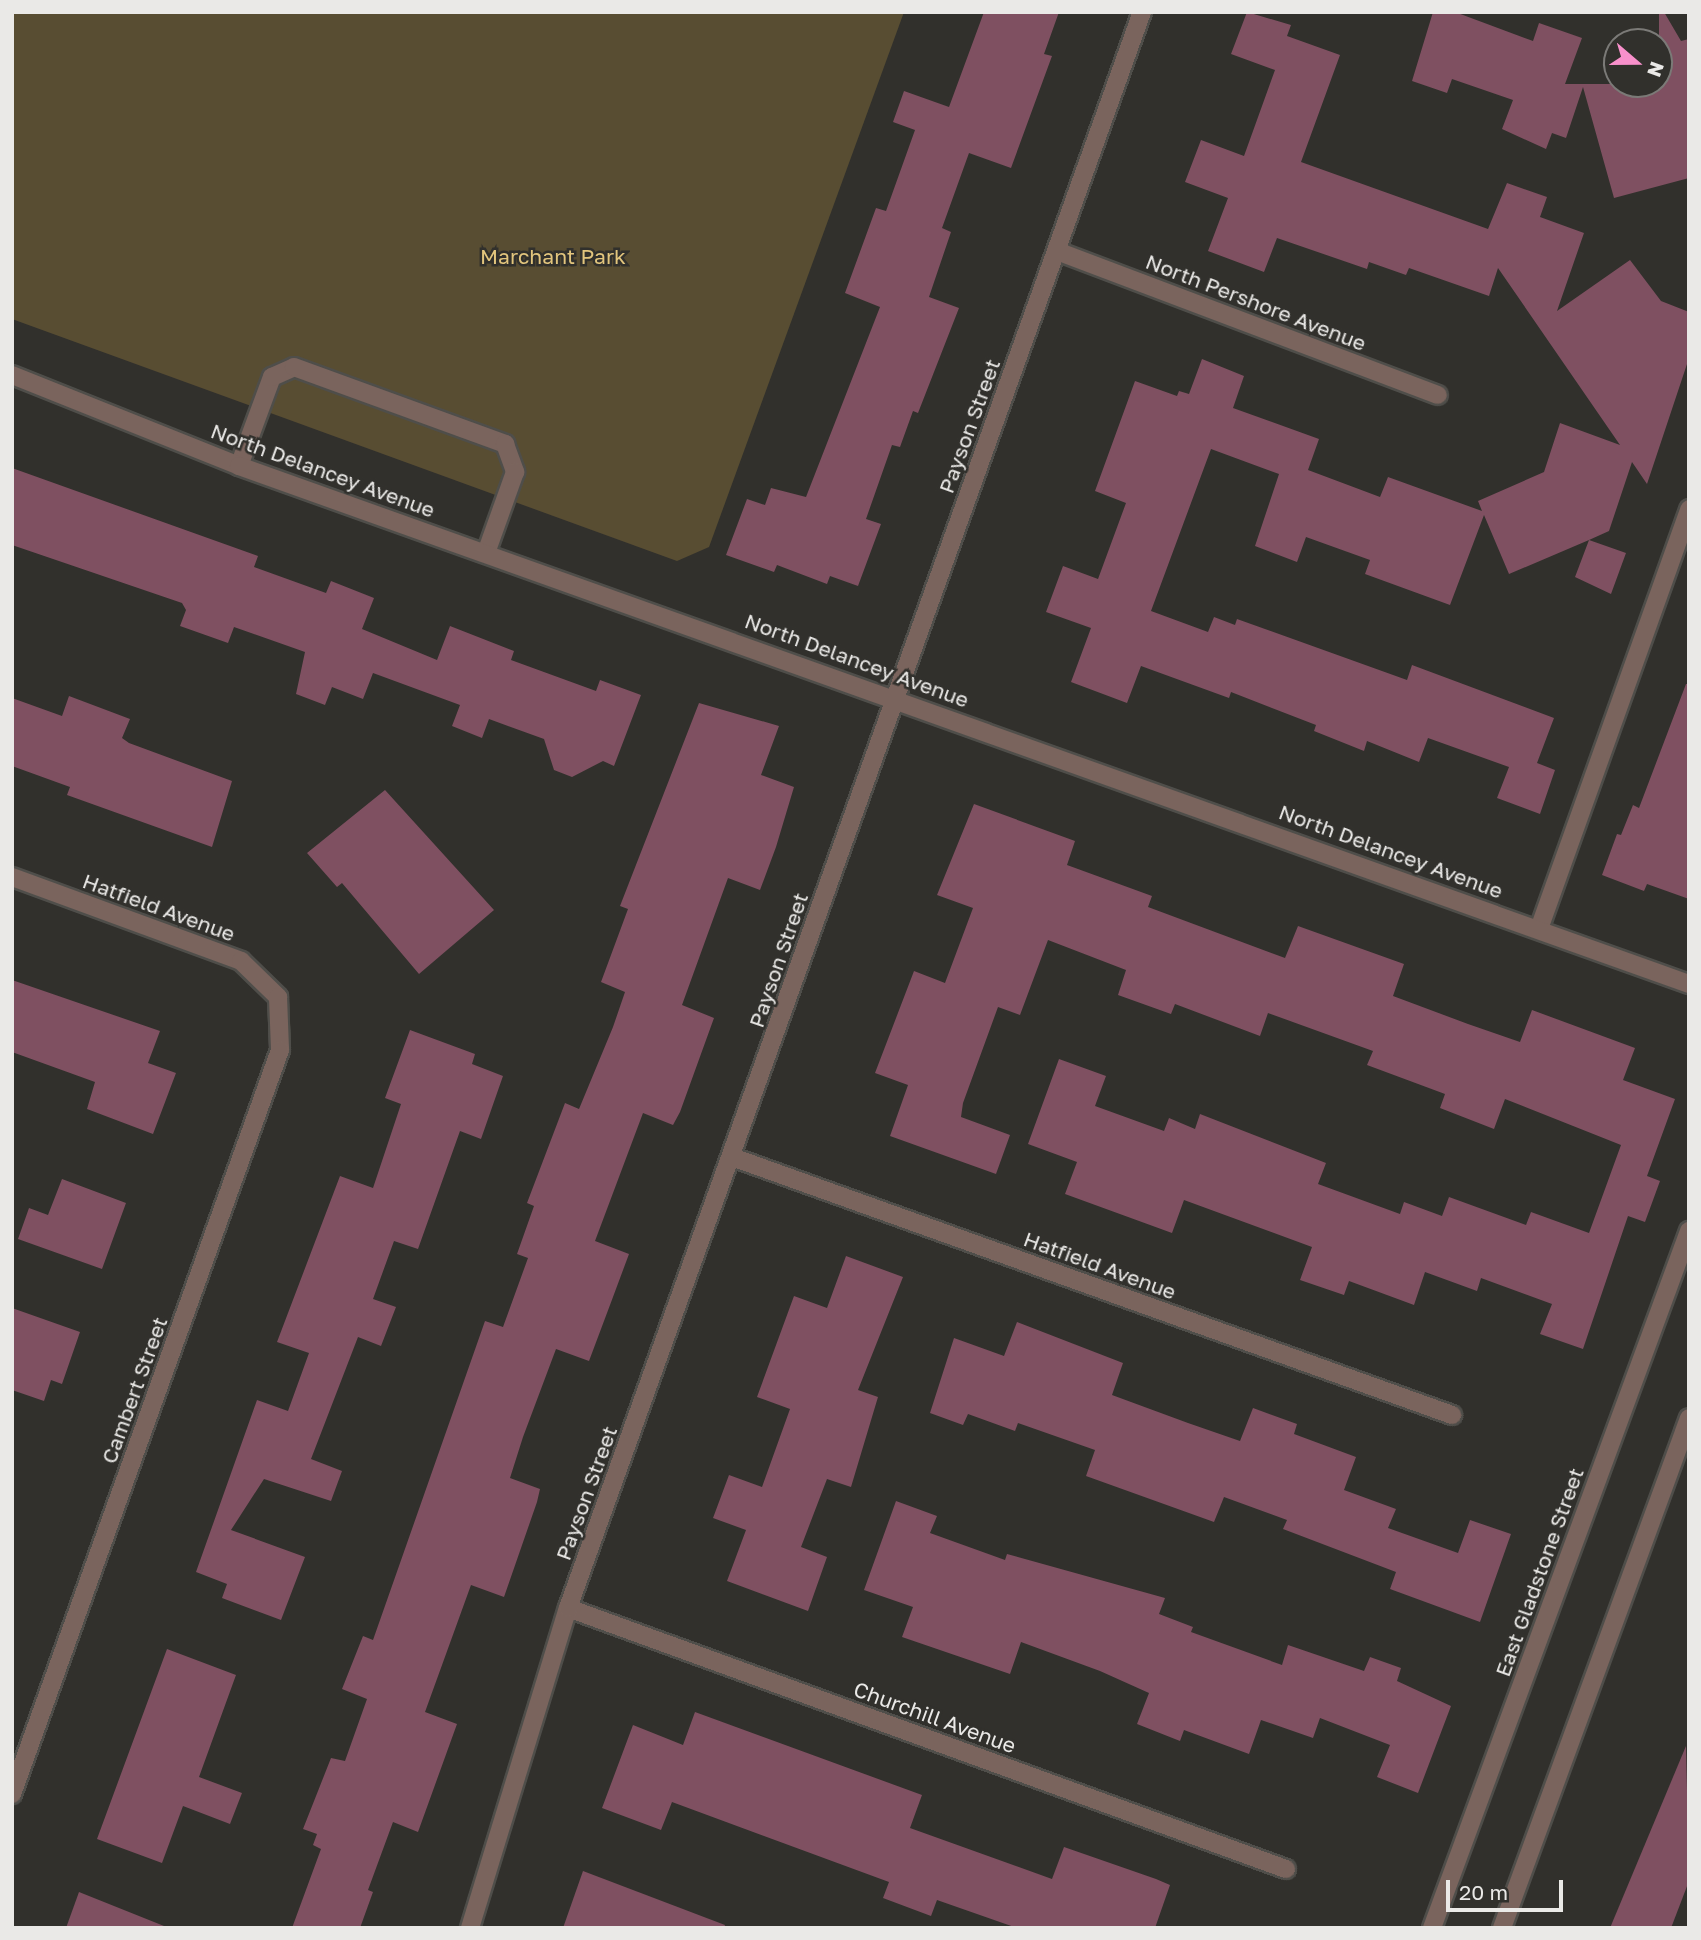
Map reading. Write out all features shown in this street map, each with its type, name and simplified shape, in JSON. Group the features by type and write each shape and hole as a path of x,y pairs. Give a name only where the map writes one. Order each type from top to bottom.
{"street":[{"name":"Payson Street","path":"470,1928 568,1608 1142,12"},
{"name":"North Pershore Avenue","path":"1057,251 1438,395"},
{"path":"239,466 272,377 294,367 505,444 515,472 486,553"},
{"name":"North Delancey Avenue","path":"12,375 239,466 895,697 1689,984"},
{"path":"1539,929 1689,509"},
{"name":"Hatfield Avenue","path":"12,877 241,961 278,997"},
{"name":"Cambert Street","path":"12,1794 280,1050 278,997"},
{"name":"Hatfield Avenue","path":"732,1157 1452,1415"},
{"name":"East Gladstone Street","path":"1432,1928 1689,1231"},
{"path":"1502,1928 1689,1418"},
{"name":"Churchill Avenue","path":"568,1608 1286,1869"}],"green space":[{"name":"Marchant Park","path":"12,12 904,12 709,547 677,561 12,319"}],"building":[{"path":"984,12 1059,12 1044,54 1052,56 1011,168 969,153 942,228 951,232 929,297 959,308 918,413 913,411 900,447 892,445 866,519 881,524 858,586 830,576 827,584 777,565 774,572 726,555 747,499 765,505 771,488 806,497 880,307 845,293 876,208 886,211 915,130 893,122 904,91 949,107"},
{"path":"1247,12 1291,25 1287,36 1340,55 1301,162 1488,229 1507,183 1547,197 1540,217 1584,233 1557,311 1630,260 1661,301 1689,312 1689,358 1647,484 1632,462 1609,531 1509,574 1484,515 1450,605 1365,574 1370,560 1306,537 1297,562 1255,546 1279,474 1211,449 1151,611 1208,632 1214,617 1235,625 1237,619 1407,680 1412,665 1554,718 1537,763 1555,770 1540,814 1497,798 1509,767 1428,738 1419,762 1367,741 1364,751 1314,731 1316,725 1231,692 1229,698 1141,666 1127,703 1071,682 1091,628 1046,612 1063,566 1098,579 1126,503 1095,491 1135,381 1177,396 1179,391 1189,394 1202,359 1244,376 1233,408 1319,439 1308,470 1380,497 1388,477 1482,511 1478,501 1544,472 1560,423 1620,445 1498,268 1489,296 1409,268 1406,275 1369,262 1367,269 1277,238 1264,272 1208,251 1228,198 1185,182 1201,140 1244,156 1275,70 1231,54"},
{"path":"1433,12 1455,12 1533,41 1539,23 1582,38 1565,84 1603,84 1603,98 1673,98 1673,28 1659,28 1659,12 1664,12 1681,41 1689,39 1689,178 1614,198 1583,87 1566,138 1552,133 1546,149 1502,129 1513,100 1452,79 1447,93 1412,81"},
{"path":"12,468 258,556 254,567 326,593 331,581 374,598 362,629 437,660 450,626 514,651 511,660 596,691 600,680 641,695 614,766 603,761 572,777 554,770 544,739 489,719 482,738 452,726 460,705 373,673 363,699 332,687 325,705 296,694 305,652 234,627 228,643 180,626 186,610 182,603 12,545"},
{"path":"1589,540 1626,553 1611,594 1575,577"},
{"path":"1686,684 1689,684 1689,899 1647,884 1644,891 1602,875 1617,834 1621,835 1633,805 1639,808"},
{"path":"69,696 130,719 122,738 129,743 232,781 212,847 67,795 70,787 12,766 12,698 62,716"},
{"path":"699,703 779,726 761,775 794,787 776,847 760,890 728,878 682,1005 714,1018 680,1112 673,1125 643,1113 595,1241 629,1254 589,1361 556,1349 523,1437 510,1478 540,1489 537,1502 504,1597 471,1585 425,1712 457,1724 418,1832 393,1822 368,1890 373,1892 360,1928 292,1928 321,1849 313,1845 317,1834 303,1829 331,1758 345,1761 367,1699 342,1689 363,1636 373,1640 485,1321 503,1327 528,1258 517,1254 534,1206 527,1203 565,1103 579,1109 613,1027 625,992 601,982 628,909 620,906"},
{"path":"385,790 494,910 419,974 342,883 337,887 307,853"},
{"path":"974,804 1075,841 1067,865 1152,896 1148,907 1285,958 1298,926 1404,964 1393,996 1468,1024 1520,1042 1532,1010 1635,1048 1623,1080 1675,1099 1647,1176 1660,1181 1645,1222 1628,1216 1583,1349 1540,1334 1552,1304 1481,1278 1477,1291 1425,1272 1414,1305 1349,1281 1344,1295 1300,1280 1312,1247 1184,1200 1172,1233 1065,1194 1077,1162 1028,1144 1059,1059 1106,1076 1095,1106 1164,1131 1169,1118 1195,1129 1200,1114 1326,1163 1318,1184 1400,1214 1404,1202 1442,1216 1449,1197 1526,1225 1531,1212 1589,1233 1621,1145 1505,1099 1494,1129 1440,1108 1445,1094 1367,1065 1373,1051 1268,1013 1260,1036 1175,1004 1171,1014 1118,995 1126,970 1048,940 1020,1015 998,1007 963,1103 961,1117 1010,1135 996,1174 890,1136 908,1085 875,1073 914,971 945,983 973,908 937,895"},
{"path":"12,980 160,1031 148,1063 176,1073 153,1134 87,1109 95,1082 12,1052"},
{"path":"410,1030 475,1054 472,1064 503,1076 481,1139 460,1131 418,1249 394,1241 373,1299 396,1307 381,1346 358,1337 311,1459 342,1471 331,1501 264,1479 231,1530 305,1557 281,1620 222,1598 227,1584 196,1572 257,1400 288,1411 309,1353 277,1342 340,1176 373,1188 401,1104 385,1098"},
{"path":"62,1179 126,1203 102,1269 18,1239 29,1208 48,1215"},
{"path":"846,1256 903,1277 858,1390 878,1397 851,1487 827,1479 801,1547 827,1557 808,1611 727,1581 746,1530 713,1518 729,1475 762,1487 790,1409 757,1397 794,1296 827,1308"},
{"path":"12,1308 80,1332 62,1384 51,1380 44,1401 12,1390"},
{"path":"1017,1322 1123,1363 1112,1395 1188,1423 1240,1441 1253,1408 1297,1424 1294,1434 1356,1457 1344,1490 1396,1509 1388,1528 1458,1553 1470,1520 1511,1534 1480,1622 1390,1589 1396,1572 1283,1529 1287,1520 1224,1497 1214,1522 1086,1476 1095,1450 1018,1423 1015,1431 968,1414 963,1425 930,1413 954,1338 1004,1356"},
{"path":"896,1501 937,1516 930,1533 1005,1560 1007,1554 1165,1598 1159,1614 1193,1627 1191,1632 1282,1665 1288,1645 1364,1671 1370,1657 1401,1668 1397,1681 1451,1706 1418,1793 1377,1777 1390,1745 1320,1718 1313,1738 1261,1720 1249,1754 1184,1730 1180,1741 1137,1724 1149,1693 1100,1671 1021,1642 1010,1674 902,1637 913,1607 864,1590"},
{"path":"167,1649 236,1675 199,1777 242,1793 230,1824 183,1806 162,1863 97,1839"},
{"path":"695,1712 922,1795 910,1828 1052,1879 1064,1847 1170,1885 1155,1928 1017,1928 937,1900 931,1916 883,1898 889,1882 672,1802 661,1830 602,1808 633,1725 683,1745"},
{"path":"1686,1746 1689,1881 1671,1928 1610,1928"},
{"path":"583,1871 725,1925 724,1928 563,1928"},
{"path":"79,1892 164,1926 164,1928 66,1928"}]}
